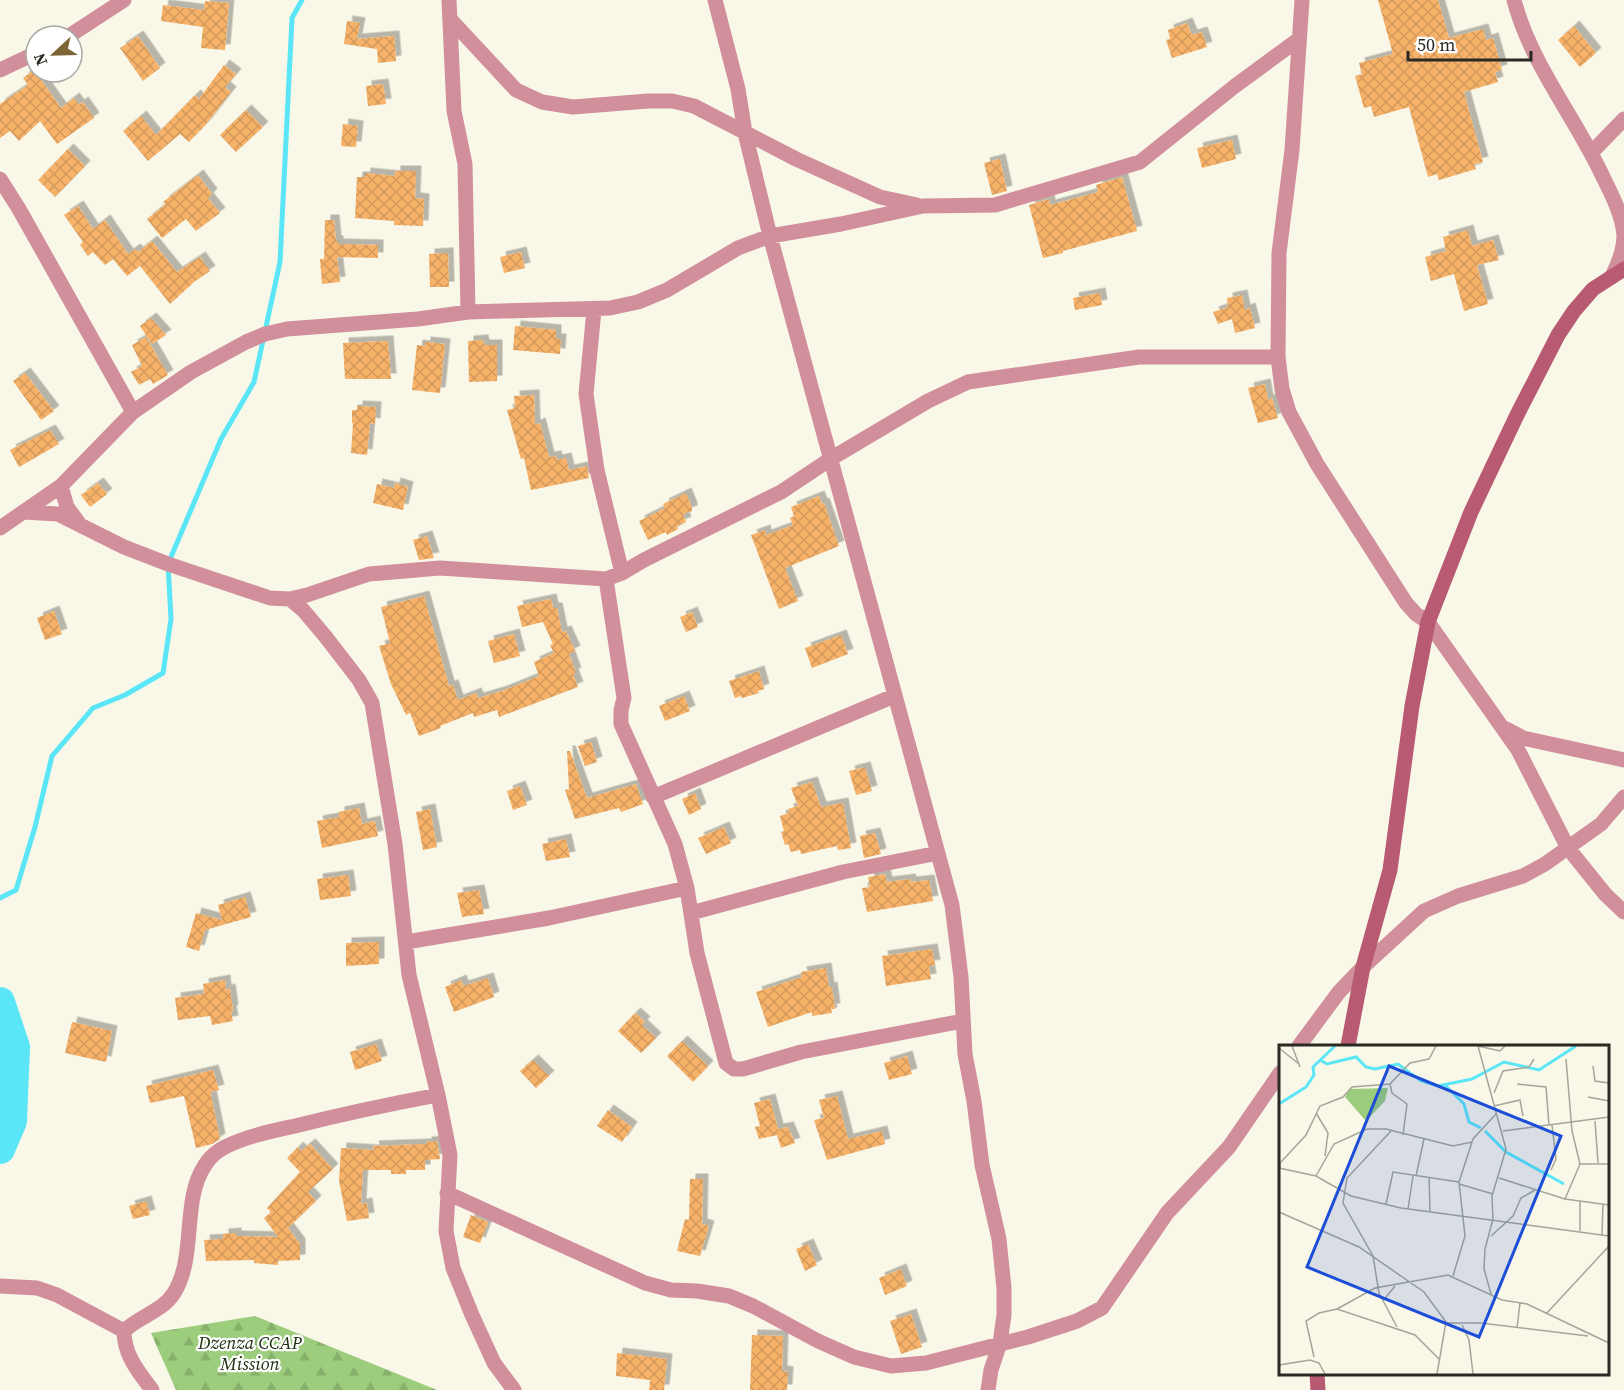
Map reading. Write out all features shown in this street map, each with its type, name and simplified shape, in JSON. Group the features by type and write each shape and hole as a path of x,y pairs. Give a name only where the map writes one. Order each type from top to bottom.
{"street":[{"path":"84,26 124,0"},
{"path":"449,0 454,111 465,164 468,312"},
{"path":"715,0 738,89 745,133 770,236 952,905 961,977 965,1054 974,1101 980,1155 999,1239 1004,1288 1004,1315 1000,1342 991,1370 988,1390"},
{"path":"1302,0 1292,150 1279,253 1278,357 1282,389 1289,412 1312,456 1406,603 1428,622 1503,728 1529,770 1568,848 1605,894 1624,912"},
{"path":"1348,1045 1363,967 1390,870 1412,706 1428,622 1471,512 1558,335 1574,310 1593,289 1619,271 1622,254 1624,236 1621,211 1592,152 1536,58 1522,30 1514,0"},
{"path":"451,20 516,90 542,102 573,107 672,101 693,106 796,159 880,197 922,206"},
{"path":"0,528 61,486 133,412 191,372 265,334 287,328 418,319 468,312 594,310 638,302 667,290 738,248 770,236 841,224 922,206 995,205 1140,162 1235,86 1299,39"},
{"path":"0,70 24,59"},
{"path":"1592,152 1624,119"},
{"path":"0,179 133,412"},
{"path":"594,310 586,394 597,470 622,573"},
{"path":"24,512 58,514 124,547 168,564 270,597 290,599 351,579 390,571 440,568 606,579 781,492 928,400 968,382 1139,357 1278,357"},
{"path":"61,486 66,507 81,524"},
{"path":"606,579 624,698 621,724 675,844 687,888 698,954 726,1063 734,1069 744,1069 801,1052 963,1021"},
{"path":"290,599 320,629 359,680 372,704 395,844 409,975 450,1155 446,1231 453,1268 494,1363 514,1390"},
{"path":"653,797 894,696"},
{"path":"1503,728 1523,738 1624,760"},
{"path":"1300,1045 1330,1003 1363,967 1424,911 1458,896 1523,876 1545,864 1601,825 1624,797"},
{"path":"691,913 843,872 938,853"},
{"path":"406,942 549,918 687,888"},
{"path":"447,1194 645,1283 671,1290 729,1296 854,1358 891,1366 926,1363 1000,1342 1028,1337 1077,1321 1102,1308 1167,1213 1229,1147 1279,1076"},
{"path":"152,1390 130,1360 124,1344 124,1331 132,1323 162,1307 174,1293 182,1275 195,1190 204,1166 212,1155 223,1147 241,1140 337,1116 438,1095"},
{"path":"0,1286 37,1288 57,1295 124,1331"}],"green space":[{"name":"Dzenza CCAP Mission","path":"255,1316 437,1390 176,1390 151,1333"}],"building":[{"path":"1378,0 1438,0 1449,38 1483,29 1486,40 1493,38 1502,70 1495,72 1498,82 1464,92 1483,162 1474,164 1476,169 1439,180 1437,174 1428,177 1409,107 1374,117 1371,106 1364,108 1355,76 1362,74 1359,63 1393,54"},
{"path":"205,1 229,3 225,50 201,48 203,27 161,21 163,5 204,10"},
{"path":"347,21 360,23 357,39 394,36 396,61 378,63 377,49 344,44"},
{"path":"1187,23 1192,35 1202,32 1207,47 1172,58 1166,40 1170,39 1168,30"},
{"path":"1574,26 1596,53 1580,67 1558,40"},
{"path":"138,36 160,68 143,81 120,48"},
{"path":"224,65 236,74 225,87 231,92 207,123 189,142 180,134 148,161 123,131 141,116 156,135 195,95 199,99"},
{"path":"44,84 61,108 74,98 79,105 83,102 94,118 57,144 40,121 19,141 10,131 0,138 0,104 28,85"},
{"path":"383,84 386,104 368,106 366,86"},
{"path":"246,110 263,127 236,152 220,135"},
{"path":"343,124 358,126 356,147 341,146"},
{"path":"1232,140 1236,159 1202,168 1197,148"},
{"path":"68,149 85,166 55,197 38,180"},
{"path":"1000,159 1007,191 992,195 984,163"},
{"path":"395,171 416,171 415,198 424,199 423,226 394,225 394,221 355,218 357,177 365,177 365,173 395,176"},
{"path":"198,175 212,194 208,198 220,213 196,231 186,219 162,238 147,219 166,204 163,202"},
{"path":"1122,177 1137,231 1043,258 1029,205 1049,199 1050,205 1098,192 1096,185"},
{"path":"78,206 93,229 105,220 128,254 135,249 138,252 152,241 177,272 200,257 210,271 170,304 140,266 127,276 113,259 105,265 93,252 88,256 80,245 83,242 64,215"},
{"path":"325,220 334,220 338,244 378,245 378,258 337,257 340,282 322,284 320,259 324,259"},
{"path":"1468,230 1472,246 1493,240 1499,260 1477,265 1488,304 1464,311 1454,274 1431,281 1425,257 1446,251 1443,237"},
{"path":"521,252 525,268 504,273 500,257"},
{"path":"448,253 449,287 430,287 429,254"},
{"path":"1100,293 1102,305 1075,310 1073,298"},
{"path":"1242,295 1245,310 1250,308 1255,328 1235,333 1232,319 1218,324 1213,312 1228,307 1227,298"},
{"path":"151,318 166,335 152,344 140,326"},
{"path":"515,326 556,330 556,339 561,339 560,354 513,350"},
{"path":"146,337 168,375 153,384 150,379 139,385 131,372 142,366 132,345"},
{"path":"483,340 484,345 497,345 497,381 469,382 468,341"},
{"path":"388,341 391,379 345,379 343,343"},
{"path":"425,342 445,344 440,393 412,390 417,345 425,346"},
{"path":"25,373 54,411 41,420 13,381"},
{"path":"1265,384 1268,400 1272,398 1278,418 1258,423 1248,388"},
{"path":"534,395 535,425 540,423 549,457 556,456 557,460 566,458 569,470 587,466 589,478 531,490 524,458 521,459 507,410 515,408 514,396"},
{"path":"357,406 376,407 375,424 370,423 367,455 351,453 352,410 357,410"},
{"path":"50,430 59,444 19,467 10,450"},
{"path":"98,483 107,494 90,507 81,495"},
{"path":"395,483 408,487 403,510 373,503 377,484 394,488"},
{"path":"686,493 692,511 683,514 686,522 667,535 666,532 648,540 639,521 665,508 663,504"},
{"path":"819,496 822,504 824,503 839,546 785,568 798,601 779,609 751,535 765,530 766,535 793,525 790,518 794,516 791,507"},
{"path":"427,536 434,558 419,560 413,540"},
{"path":"424,596 449,686 453,685 458,700 476,693 478,698 502,691 539,676 534,662 554,653 550,645 553,644 543,622 522,627 517,606 551,599 553,608 557,608 562,632 566,631 575,651 569,654 578,687 499,717 497,710 474,717 473,713 419,736 410,713 406,715 391,684 379,646 390,643 381,607"},
{"path":"54,611 62,634 45,640 37,618"},
{"path":"692,612 698,627 686,632 680,617"},
{"path":"514,634 520,656 494,663 488,641"},
{"path":"841,635 848,654 812,668 805,648"},
{"path":"759,671 764,689 758,691 759,693 735,698 729,681"},
{"path":"684,696 690,711 665,721 659,706"},
{"path":"591,742 597,762 585,766 578,746"},
{"path":"567,751 570,751 587,798 636,784 643,804 621,812 619,808 575,819 565,790 569,789"},
{"path":"865,767 872,791 856,795 849,771"},
{"path":"812,782 821,807 843,803 851,848 838,850 837,846 801,854 800,850 791,852 788,844 785,845 780,816 789,813 788,809 798,806 791,788"},
{"path":"520,786 527,805 513,810 507,791"},
{"path":"695,793 701,809 689,815 682,799"},
{"path":"359,808 362,824 375,821 378,836 322,848 317,821 339,817 339,812"},
{"path":"430,809 437,847 423,850 416,812"},
{"path":"724,827 731,843 706,854 698,838"},
{"path":"875,833 881,854 864,858 860,836"},
{"path":"566,839 570,857 546,861 542,844"},
{"path":"885,874 887,882 910,879 911,882 929,880 933,901 867,912 862,888 870,887 868,877"},
{"path":"348,875 351,896 320,900 317,879"},
{"path":"479,890 484,914 462,917 457,893"},
{"path":"245,897 251,917 205,930 199,951 186,947 196,913 222,920 218,905"},
{"path":"379,942 379,964 346,966 346,943"},
{"path":"932,949 935,965 929,966 931,979 886,986 882,956"},
{"path":"826,968 835,1009 831,1009 832,1013 812,1016 812,1012 768,1027 756,992 802,977 801,972"},
{"path":"488,978 494,997 454,1012 445,987 461,980 463,986"},
{"path":"225,980 226,990 230,989 233,1021 212,1025 210,1016 178,1020 175,998 204,994 203,984"},
{"path":"635,1013 645,1022 642,1025 656,1038 641,1053 618,1031"},
{"path":"72,1022 112,1031 106,1062 65,1053"},
{"path":"682,1041 708,1066 693,1082 667,1056"},
{"path":"376,1044 382,1061 355,1070 350,1052"},
{"path":"907,1056 912,1074 889,1080 884,1063"},
{"path":"533,1060 549,1076 536,1088 520,1071"},
{"path":"213,1070 219,1090 211,1092 211,1095 220,1139 212,1144 196,1148 184,1096 150,1103 146,1086"},
{"path":"837,1096 848,1139 882,1131 885,1144 827,1160 814,1120 824,1118 819,1100"},
{"path":"770,1099 778,1129 788,1127 795,1143 781,1148 777,1135 759,1139 755,1127 760,1126 754,1103"},
{"path":"608,1110 632,1127 622,1142 597,1126"},
{"path":"437,1141 440,1159 425,1160 425,1170 406,1170 406,1174 391,1174 391,1170 363,1170 361,1204 367,1203 369,1218 347,1221 339,1181 341,1148 374,1150 373,1146 426,1144 426,1142"},
{"path":"310,1144 333,1169 308,1192 316,1201 288,1228 300,1244 300,1260 278,1261 278,1265 254,1263 254,1260 206,1261 204,1240 223,1239 223,1234 236,1233 236,1236 278,1237 264,1218 271,1212 267,1208 300,1172 287,1158 298,1147 301,1151"},
{"path":"690,1179 703,1179 702,1224 709,1226 700,1256 677,1251 685,1219 689,1220"},
{"path":"146,1201 150,1215 133,1219 129,1206"},
{"path":"471,1215 488,1222 480,1243 463,1237"},
{"path":"808,1244 817,1265 805,1271 796,1249"},
{"path":"901,1269 907,1286 885,1295 879,1278"},
{"path":"911,1314 922,1347 901,1354 890,1321"},
{"path":"752,1335 783,1336 782,1371 788,1372 787,1390 750,1390"},
{"path":"617,1353 667,1359 664,1390 649,1390 650,1380 616,1376"}],"waterway":[{"path":"0,898 16,890 35,827 52,756 93,708 125,695 163,673 171,619 168,564 221,439 254,382 280,262 292,18 302,0"},
{"path":"0,1002 15,1047 12,1121 0,1149"}]}
